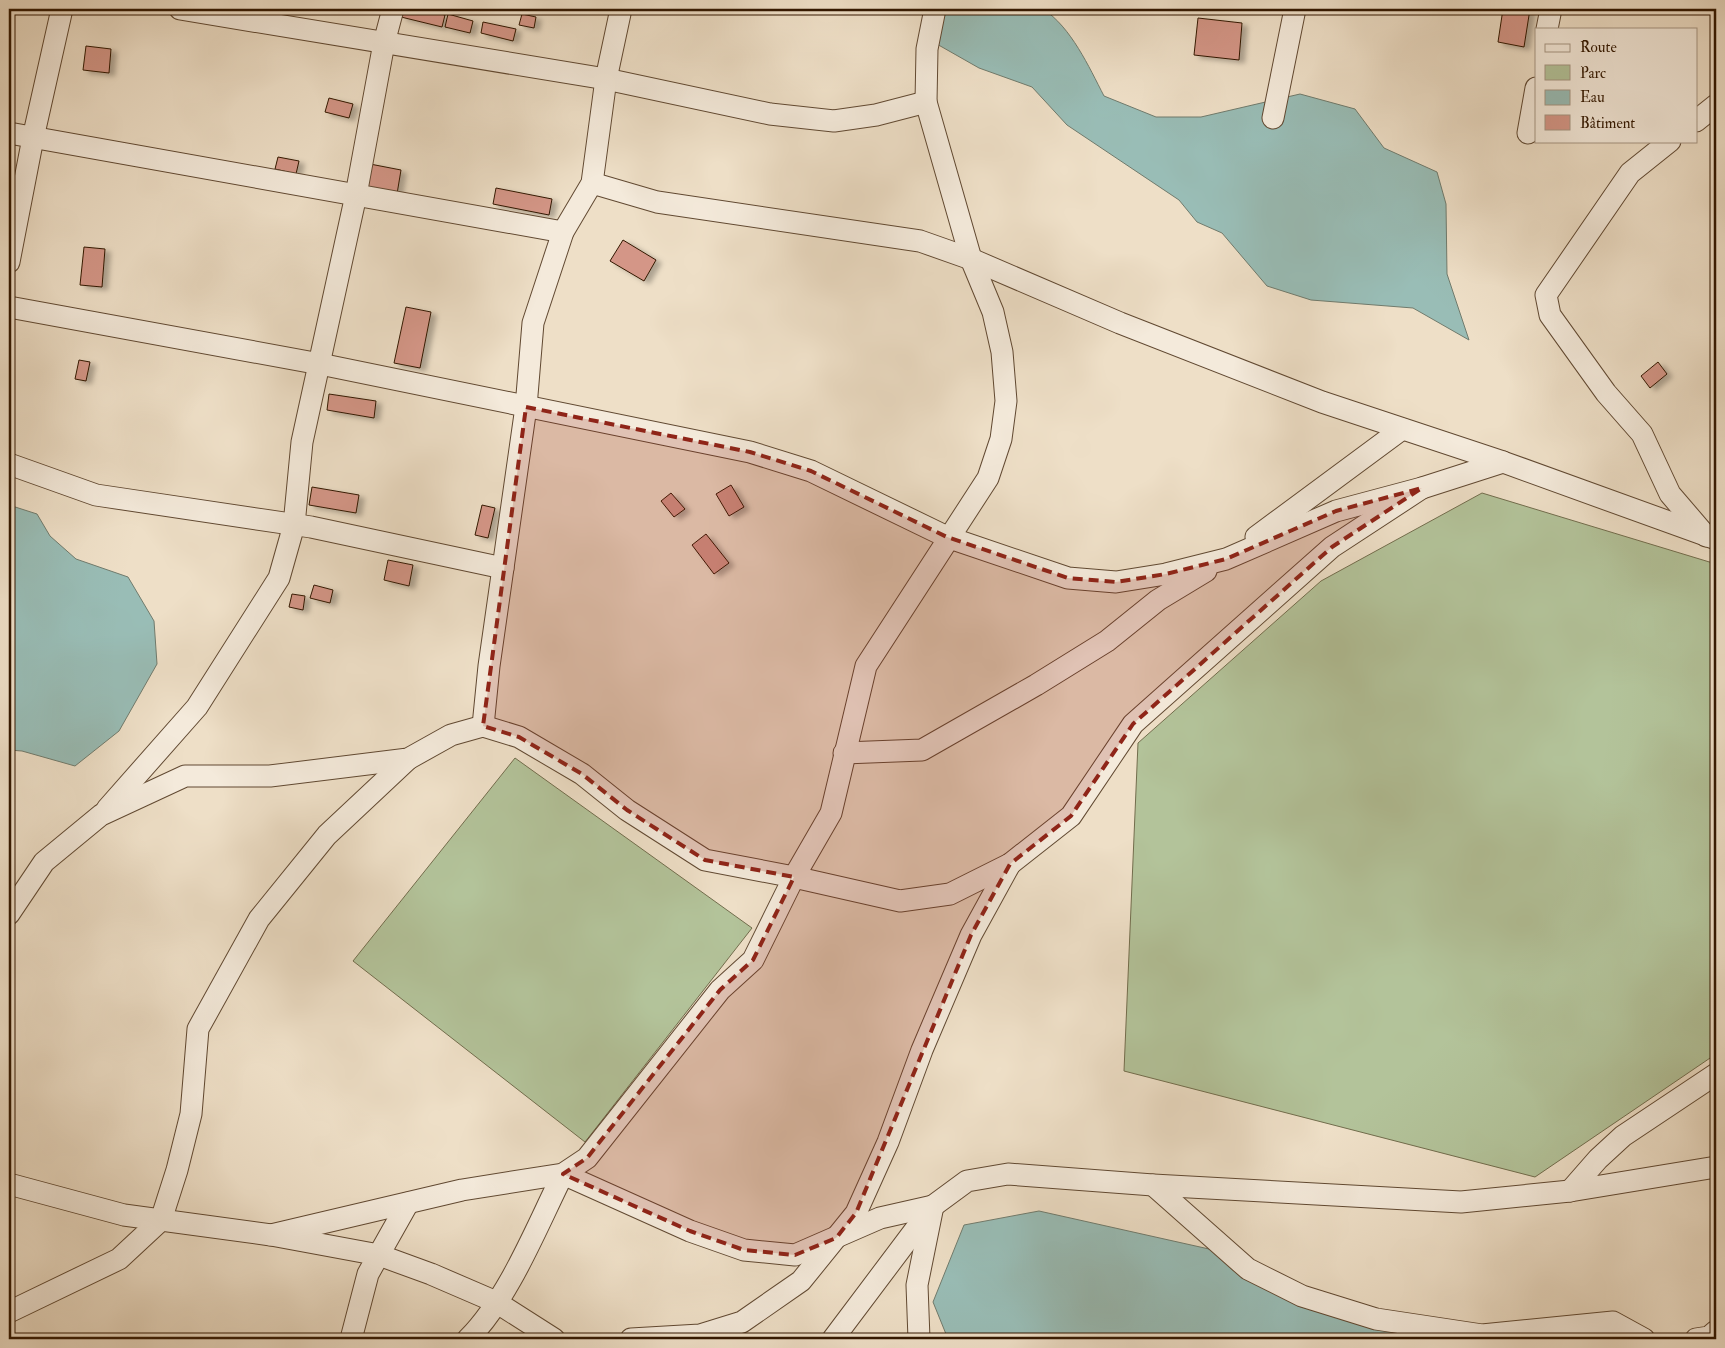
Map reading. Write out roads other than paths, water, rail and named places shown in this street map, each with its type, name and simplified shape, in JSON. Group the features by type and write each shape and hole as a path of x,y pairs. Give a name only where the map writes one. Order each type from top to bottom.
{"street":[{"path":"9,262 33,138 62,9"},
{"path":"180,9 606,79 770,114 834,121 876,115 926,102"},
{"path":"9,914 44,862 101,815 197,708 279,578 294,524 302,442 356,195 384,43 393,9"},
{"path":"483,726 489,666 526,407 533,323 563,232 592,182 606,79 621,9"},
{"path":"271,1235 462,1190 563,1174 587,1158 720,990 753,960 794,877 831,813 866,666 947,537 988,478 1001,439 1006,401 1002,352 994,312 971,259 926,102 928,49 935,9"},
{"path":"1273,118 1295,9"},
{"path":"1547,28 1550,9"},
{"path":"1528,133 1535,94"},
{"path":"1698,119 1716,105"},
{"path":"9,133 563,232"},
{"path":"1669,142 1630,173 1546,295 1550,315 1606,393 1642,434 1670,494 1712,538"},
{"path":"592,182 657,202 920,241 971,259 1129,326 1322,402 1503,462 1712,538"},
{"path":"9,307 320,364 750,452 802,468 947,537 1068,578 1116,582 1166,574 1226,559 1336,511 1422,488 1503,462"},
{"path":"844,754 922,750 1107,641 1158,600 1226,559 1402,428"},
{"path":"9,464 96,495 294,524 503,568"},
{"path":"9,1312 120,1259 161,1220 177,1170 190,1114 198,1029 259,919 327,835 408,759 451,735 483,726 519,737 582,774 627,810 705,860 794,877 900,902 950,894 1010,864 1071,816 1133,724 1332,547 1422,488"},
{"path":"101,815 185,776 270,776 408,759"},
{"path":"630,1339 700,1335 742,1322 801,1281 836,1238 856,1212 888,1142 922,1050 971,935 1010,864"},
{"path":"1570,1191 1598,1159 1623,1136 1716,1074"},
{"path":"833,1339 933,1206 967,1181 1008,1174 1153,1185 1461,1202 1570,1191 1713,1169"},
{"path":"563,1174 690,1231 744,1250 795,1255 880,1218 933,1206"},
{"path":"468,1339 482,1326 517,1267 563,1174"},
{"path":"9,1184 124,1215 271,1235 379,1255 431,1274 496,1302 554,1339"},
{"path":"1153,1185 1248,1269 1302,1296 1376,1318 1482,1335 1613,1322 1644,1339"},
{"path":"351,1339 368,1274 408,1203"},
{"path":"919,1339 917,1285 933,1206"},
{"path":"1696,1339 1708,1337 1716,1331"}],"water":[{"path":"942,9 1043,9 1071,37 1104,96 1156,117 1201,117 1300,94 1355,109 1384,148 1437,172 1446,204 1447,274 1469,340 1413,308 1311,300 1267,286 1222,233 1197,222 1179,200 1067,125 1032,87 979,68 935,43"},
{"path":"9,505 37,514 50,536 76,559 128,577 154,621 157,664 119,731 75,766 22,751 9,750"},
{"path":"1039,1211 1209,1249 1270,1286 1449,1339 948,1339 933,1302 964,1225"}]}
